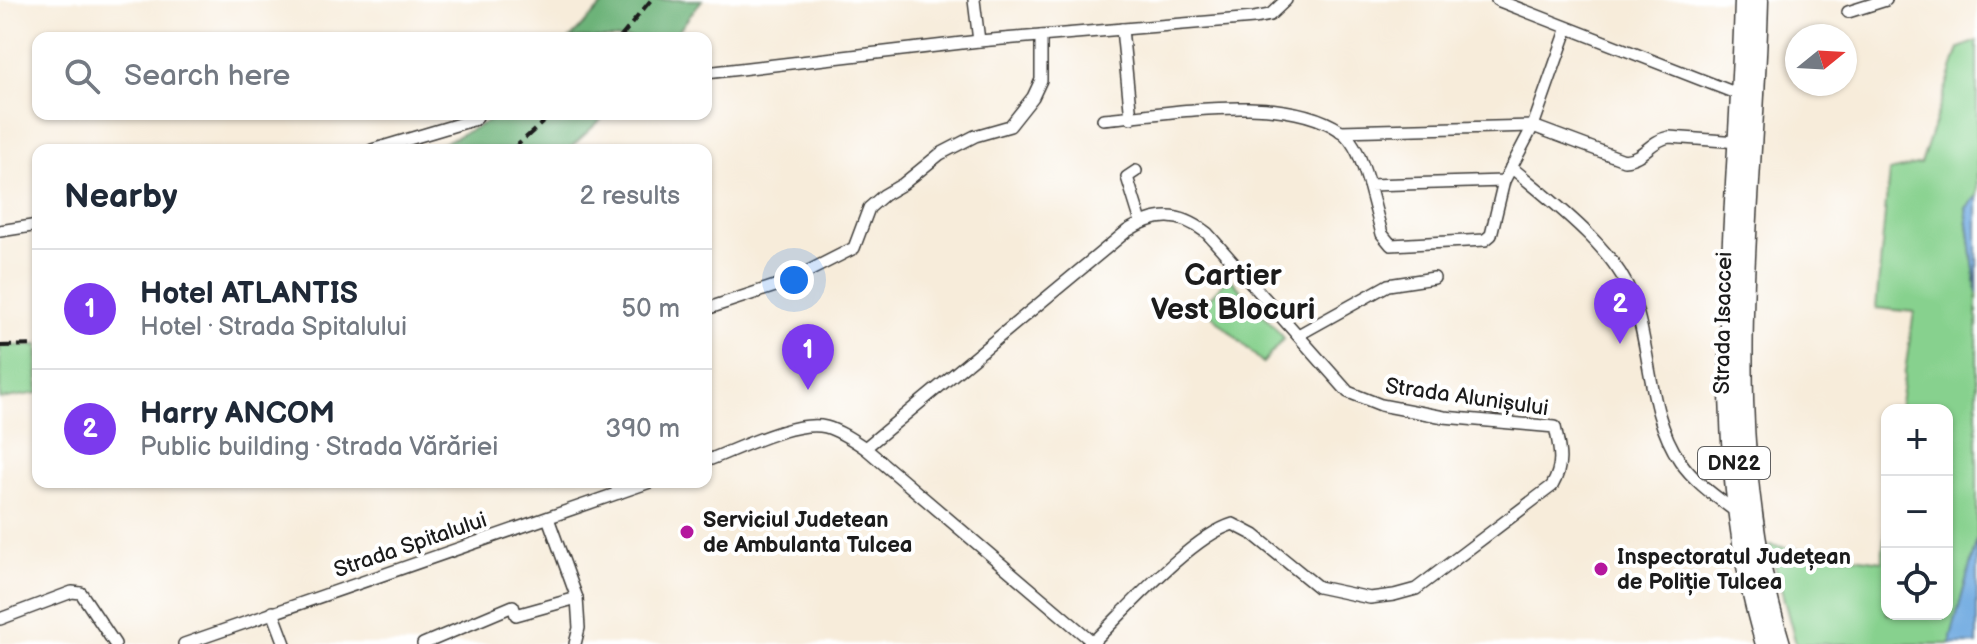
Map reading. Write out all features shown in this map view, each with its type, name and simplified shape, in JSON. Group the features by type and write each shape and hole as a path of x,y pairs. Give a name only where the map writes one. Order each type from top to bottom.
{"main road":[{"name":"Strada Isaccei","path":"1744,0 1748,98 1743,389 1753,516 1762,571 1781,644"},
{"name":"Strada Isaccei","path":"1759,0 1748,98 1739,142 1730,390 1739,515 1765,644"}],"street":[{"path":"974,0 979,41"},
{"path":"712,72 979,41 1254,18 1270,15 1286,0"},
{"path":"1497,0 1567,30 1748,98"},
{"path":"1848,12 1886,0"},
{"path":"1122,29 1131,118"},
{"path":"1340,131 1352,142 1369,185 1382,234 1388,243 1400,247 1485,240 1494,229 1504,181 1533,126 1567,30"},
{"path":"712,307 787,282 854,248 869,208 884,195 940,154 975,136 1010,126 1033,97 1041,80 1041,36"},
{"path":"1103,119 1252,109 1284,112 1340,131 1533,126 1624,160 1638,158 1658,139 1739,142"},
{"path":"395,144 473,120"},
{"path":"1511,167 1589,232 1632,294 1665,432 1680,461 1704,488 1739,515"},
{"path":"865,448 1141,222 1127,177 1136,171"},
{"path":"1369,185 1504,181"},
{"name":"Strada Alunișului","path":"1094,643 1176,563 1227,526 1239,525 1254,535 1318,587 1370,598 1394,595 1416,589 1541,495 1560,471 1561,455 1555,427 1444,417 1359,398 1348,392 1300,334 1194,223 1169,215 1141,222"},
{"path":"0,231 32,226"},
{"path":"1300,334 1332,319 1388,285 1434,278"},
{"path":"712,459 812,425 838,432 865,448 1094,643"},
{"name":"Strada Spitalului","path":"184,644 548,518 617,488"},
{"path":"548,518 577,598 579,628 575,644"},
{"path":"0,619 72,592 81,593 115,644"},
{"path":"423,644 513,606 516,615 577,598"},
{"path":"273,612 285,644"}],"green space":[{"path":"608,0 702,0 678,32 576,32"},
{"path":"1977,41 1977,196 1966,208 1977,293 1977,539 1951,644 1796,644 1769,545 1881,561 1881,620 1953,620 1953,404 1900,404 1914,312 1876,308 1889,171 1921,164 1959,48"},
{"path":"600,120 574,144 441,144 489,121"},
{"path":"1229,277 1284,338 1263,363 1202,306"},
{"path":"32,345 32,394 0,399 0,346"}],"water":[{"path":"1977,196 1977,293 1966,208"},
{"path":"1977,539 1977,644 1951,644 1951,637"}],"railway":[{"path":"625,32 651,0"},
{"path":"519,144 545,120"},
{"path":"0,346 32,345"}],"place":[{"name":"Harry ANCOM","path":"1620,344"},
{"name":"Hotel ATLANTIS","path":"808,390"},
{"name":"Serviciul Judetean de Ambulanta Tulcea","path":"687,532"},
{"name":"Inspectoratul Județean de Poliție Tulcea","path":"1601,569"}],"district":[{"name":"Cartier Vest Blocuri","path":"1233,292"}]}
